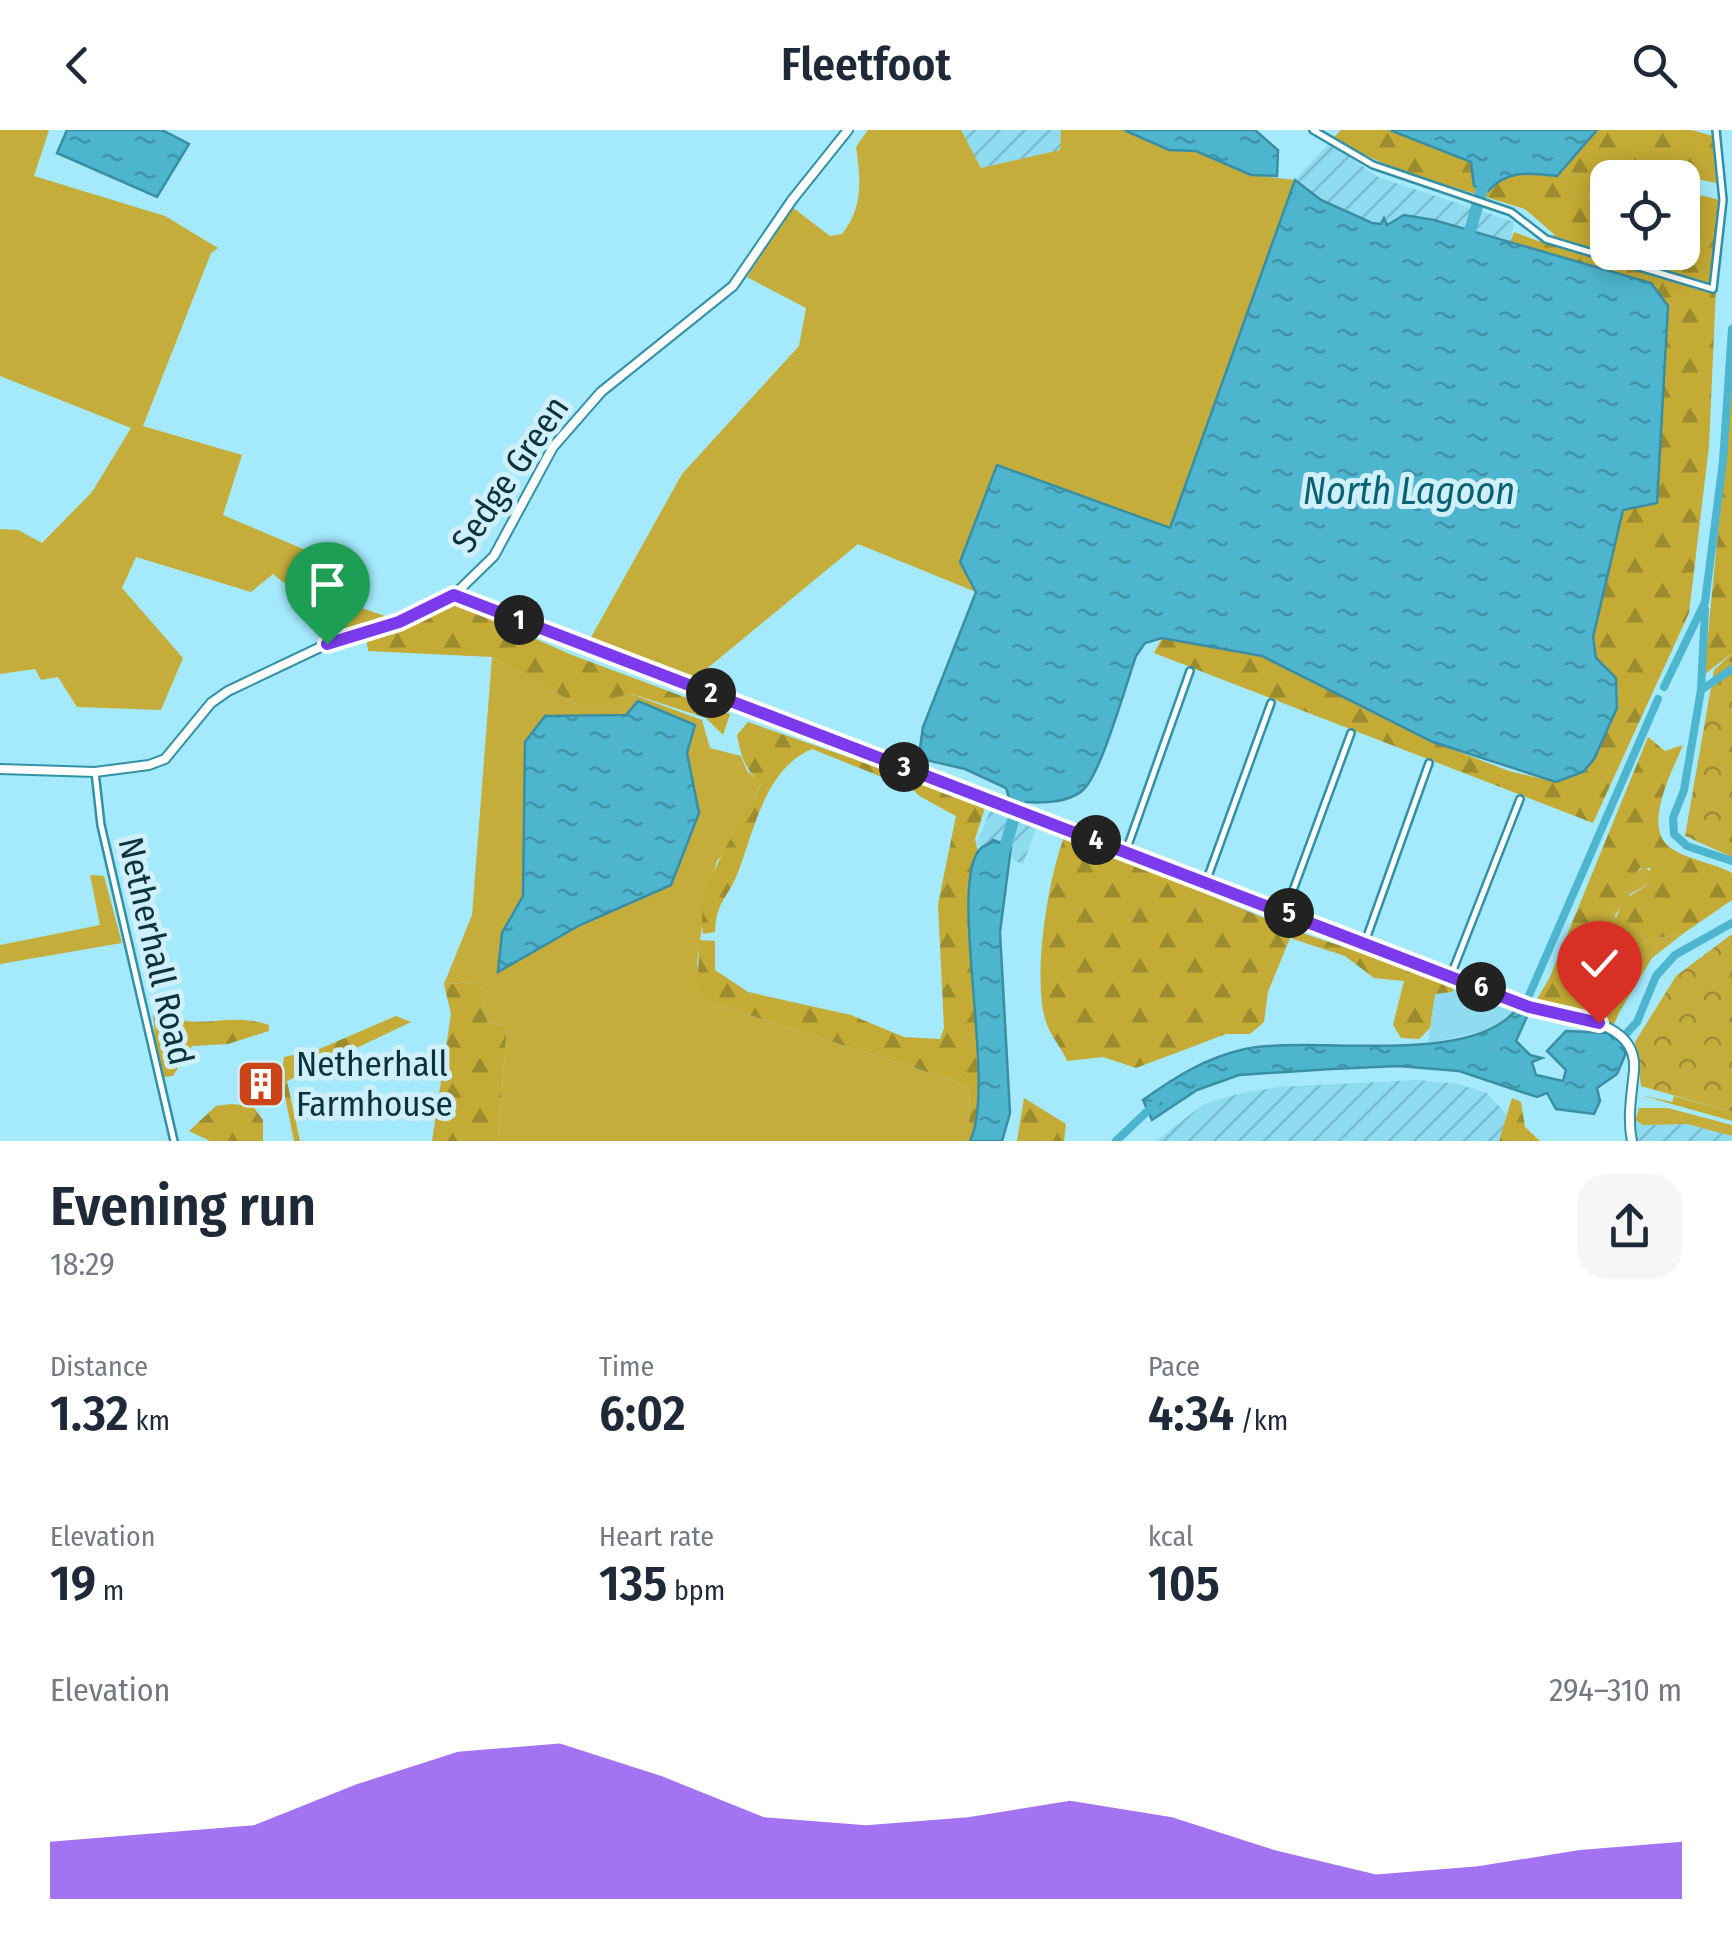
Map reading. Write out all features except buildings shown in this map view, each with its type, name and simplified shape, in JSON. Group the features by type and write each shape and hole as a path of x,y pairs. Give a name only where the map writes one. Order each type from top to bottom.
{"street":[{"name":"Sedge Green","path":"0,769 95,772 164,759 211,703 228,691 327,644 399,622 454,595 494,556 553,447 602,392 733,286 792,200 848,130"},
{"path":"1313,130 1373,165 1511,212 1546,239 1713,289 1723,200 1716,130"},
{"path":"454,595 1531,1008 1610,1029 1631,1050 1632,1141"},
{"path":"1126,851 1190,671"},
{"path":"1206,882 1271,703"},
{"path":"1284,912 1351,733"},
{"path":"1365,942 1429,763"},
{"name":"Netherhall Road","path":"95,772 104,836 174,1141"},
{"path":"1451,975 1520,799"}],"shaded area":[{"path":"961,130 1061,130 1060,150 981,168"},
{"path":"1329,143 1378,177 1514,222 1510,243 1434,220 1378,224 1321,200 1295,180"},
{"path":"990,811 1023,819 1036,829 1023,864 1013,860 1011,848 1000,843 986,848 976,845"},
{"path":"1455,984 1518,1007 1506,1025 1428,1044 1435,994 1452,992"},
{"path":"1417,1080 1458,1084 1487,1093 1507,1115 1499,1141 1156,1141 1204,1104 1238,1094 1278,1087"},
{"path":"1635,1120 1643,1125 1687,1124 1732,1136 1732,1141 1635,1141"}],"green space":[{"path":"0,130 49,130 34,176 165,216 218,248 211,253 143,426 242,455 223,515 308,551 341,601 391,618 333,639 315,608 273,574 251,592 136,557 122,588 183,658 161,710 77,707 58,677 41,680 35,669 0,674 0,529 18,530 42,543 92,492 131,428 0,376"},
{"path":"868,130 961,130 981,168 1060,150 1061,130 1124,130 1169,150 1196,151 1251,175 1295,180 1170,529 998,465 960,561 976,592 858,544 692,681 589,641 682,474 799,346 806,308 747,277 792,207 830,236 842,234 854,214 859,193 856,147"},
{"path":"1341,130 1390,130 1502,176 1557,176 1597,130 1692,130 1716,137 1720,184 1700,179 1700,160 1590,160 1590,268 1510,243 1514,232 1538,241 1555,235 1525,209 1397,170 1332,139"},
{"path":"1700,195 1720,200 1709,446 1689,613 1593,823 1154,653 1162,638 1262,656 1433,742 1509,771 1556,782 1602,738 1616,711 1616,679 1596,659 1593,637 1623,509 1657,503 1597,270 1700,270"},
{"path":"1732,388 1732,653 1704,675"},
{"path":"454,603 572,655 730,714 723,735 706,718 629,693 585,709 492,657 368,651 366,636 409,624"},
{"path":"1732,653 1732,857 1685,836 1714,670"},
{"path":"492,657 585,709 626,692 702,720 710,748 741,756 747,771 761,783 732,843 717,861 705,904 697,963 705,1001 955,1081 969,1089 970,1117 963,1141 498,1141 507,1026 488,1023 479,982 444,984 472,915"},
{"path":"748,722 986,805 975,839 979,856 973,874 969,918 979,1076 976,1129 970,1141 963,1141 970,1117 969,1089 955,1081 705,1001 698,978 699,940 715,941 715,970 748,992 851,1015 904,1037 940,1039 944,1028 938,904 956,816 921,797 899,778 887,779 812,749 796,758 782,771 763,803 737,875 720,907 715,932 703,934 705,896 712,877 761,784 747,767 737,735"},
{"path":"1648,737 1665,751 1683,745 1662,799 1659,828 1663,840 1679,853 1732,873 1732,900 1684,933 1643,941 1626,964 1614,967 1603,959 1603,952 1623,900 1650,883 1650,868 1640,868 1585,935 1578,959 1583,971 1595,981 1617,991 1620,1011 1614,1024 1534,1004 1549,979"},
{"path":"1065,835 1293,930 1455,984 1452,992 1435,994 1430,1028 1419,1039 1401,1038 1393,1025 1404,981 1374,978 1345,956 1290,938 1268,992 1264,1022 1250,1034 1226,1034 1136,1068 1103,1057 1067,1061 1048,1027 1041,986 1047,903"},
{"path":"1645,867 1652,873 1650,883 1630,894 1615,915 1626,964 1643,941 1684,933 1652,958 1620,1011 1613,988 1594,979 1583,968 1581,944 1636,872"},
{"path":"90,875 104,876 122,943 0,964 0,945 100,925"},
{"path":"1732,934 1732,1112 1641,1086 1635,1042 1676,976"},
{"path":"479,982 488,1023 507,1026 498,1141 432,1141 451,1014 444,984"},
{"path":"153,1010 185,1021 253,1021 269,1025 269,1031 228,1044 192,1046 173,1076 164,1077 157,1070"},
{"path":"396,1016 411,1022 287,1081 300,1141 294,1141 281,1077 284,1057 317,1050"},
{"path":"1640,1095 1672,1102 1674,1096 1732,1112 1732,1121"},
{"path":"1024,1098 1066,1124 1064,1141 1017,1141"},
{"path":"1512,1098 1521,1102 1525,1127 1540,1141 1499,1141"},
{"path":"216,1106 253,1106 263,1120 263,1141 210,1141 189,1131"},
{"path":"1639,1108 1668,1108 1732,1125 1732,1136 1687,1124 1643,1125 1635,1120"}],"water":[{"path":"67,130 162,130 189,144 157,197 57,153"},
{"path":"1124,130 1255,130 1278,150 1277,176 1251,175 1196,151 1169,150"},
{"path":"1390,130 1597,130 1557,176 1511,176 1488,191 1474,186 1471,162"},
{"name":"North Lagoon","path":"1295,180 1321,200 1372,223 1381,224 1384,218 1387,225 1404,215 1434,220 1590,265 1590,270 1606,270 1651,283 1668,306 1657,503 1623,510 1593,637 1596,658 1616,678 1617,708 1594,759 1583,772 1556,782 1433,742 1262,656 1162,638 1145,643 1136,656 1098,765 1077,794 1047,802 1017,800 1009,798 1006,788 965,769 926,760 920,748 923,727 976,592 960,562 997,465 1170,528"},
{"path":"638,701 695,725 687,753 699,813 671,885 580,925 498,972 502,933 523,896 525,742 545,716 626,715"},
{"path":"993,840 1011,847 1000,932 1010,1113 1002,1141 970,1141 977,1113 979,1076 968,900 972,868 981,848"},
{"path":"1518,1007 1529,1012 1516,1041 1530,1055 1542,1058 1532,1062 1536,1075 1563,1081 1566,1070 1547,1051 1566,1031 1608,1033 1626,1053 1617,1074 1597,1088 1600,1101 1594,1114 1556,1109 1547,1093 1537,1097 1459,1071 1398,1066 1239,1075 1197,1090 1152,1120 1143,1100 1191,1069 1245,1049 1431,1043 1467,1037 1497,1026"}],"waterway":[{"path":"1470,231 1482,189"},
{"path":"1664,687 1705,602 1723,461 1732,329"},
{"path":"1701,690 1705,609"},
{"path":"1732,669 1701,690 1684,790 1673,818 1674,834 1687,846 1732,861"},
{"path":"1524,1007 1658,699"},
{"path":"1001,860 1019,802"},
{"path":"1612,1049 1637,1022 1656,976 1675,955 1732,923"},
{"path":"1116,1141 1155,1104"}],"place":[{"name":"Netherhall Farmhouse","path":"261,1084"}],"route":[{"path":"327,644 399,622 454,595 1529,1007 1599,1023"}]}
